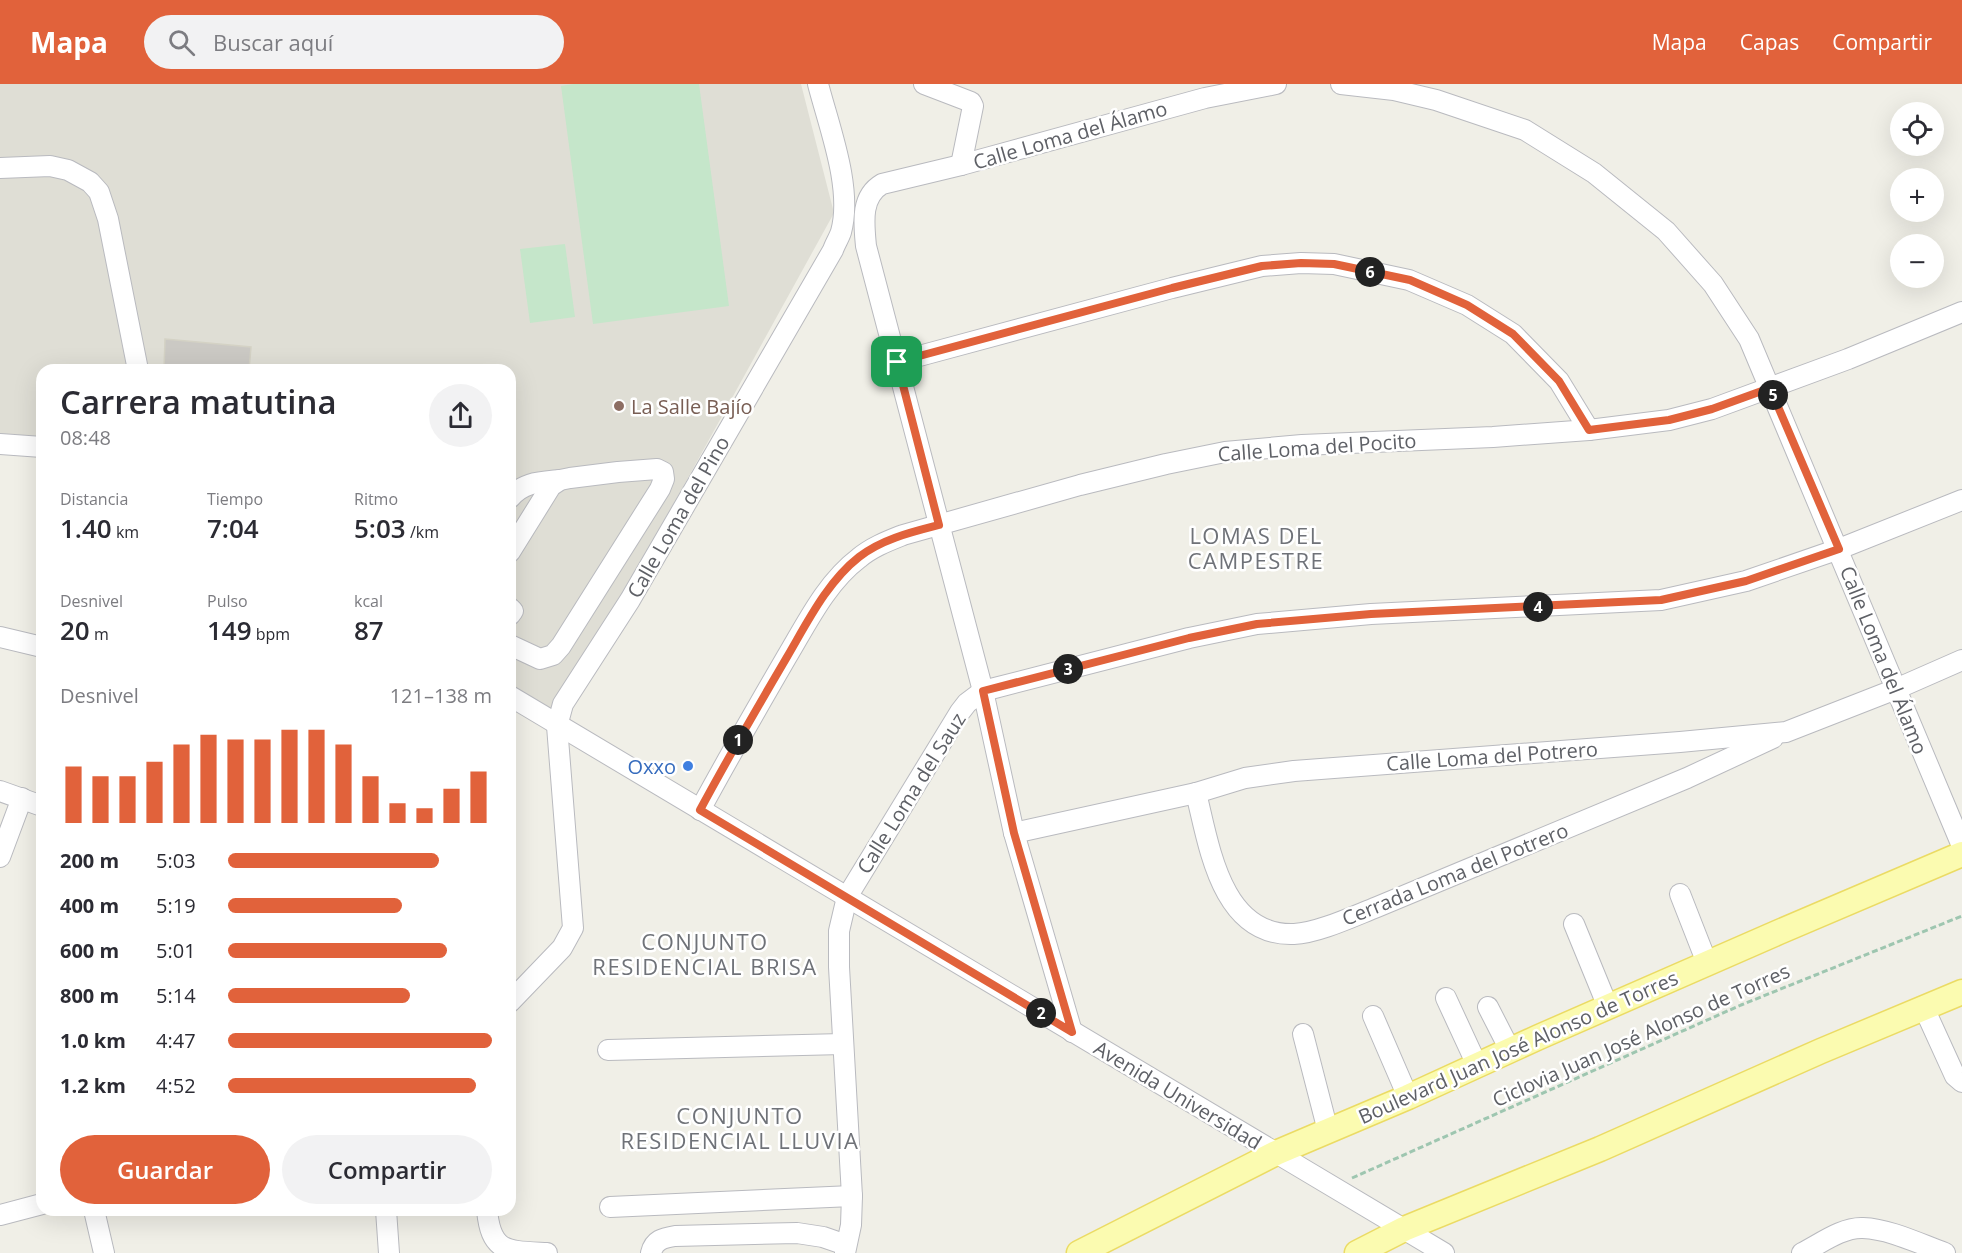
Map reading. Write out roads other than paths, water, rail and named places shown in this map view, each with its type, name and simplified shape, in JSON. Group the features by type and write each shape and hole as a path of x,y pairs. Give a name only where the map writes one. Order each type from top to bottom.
{"main road":[{"name":"Boulevard Juan José Alonso de Torres","path":"1079,1253 1276,1153 1408,1097 1608,1006 1962,854"},
{"path":"1357,1253 1404,1229 1600,1149 1821,1051 1962,992"}],"street":[{"name":"Calle Loma del Pino","path":"557,726 563,704 630,600 833,250 841,232 843,210 840,172 818,84"},
{"path":"924,84 971,102 973,106 960,165"},
{"name":"Calle Loma del Álamo","path":"897,362 866,246 864,224 868,196 874,189 882,184 960,165 1184,103 1276,84"},
{"name":"Calle Loma del Álamo","path":"1341,84 1394,90 1436,100 1525,130 1594,172 1666,231 1713,284 1749,339 1962,846"},
{"path":"0,168 50,166 68,170 90,182 99,192 108,219 137,364"},
{"path":"1072,1032 1014,833 983,691 897,362 1262,266 1301,263 1334,264 1410,280 1467,305 1513,334 1559,381 1589,430"},
{"name":"Calle Loma del Pocito","path":"700,810 744,729 814,611 841,574 859,557 903,535 1080,485 1225,452 1302,445 1493,437 1589,430 1669,420 1712,409 1770,388 1962,312"},
{"path":"0,444 36,447"},
{"path":"516,491 530,483 618,471 657,469 663,472 664,479 654,499 553,655 540,659 516,648"},
{"path":"516,542 551,486 560,480"},
{"name":"Calle Loma del Sauz","path":"845,1249 851,1225 852,1196 838,931 847,897 960,712 983,691 1189,638 1257,624 1371,614 1661,600 1746,581 1839,549 1962,500"},
{"path":"0,638 36,646"},
{"name":"Calle Loma del Potrero","path":"1014,833 1196,793 1245,778 1294,771 1786,732 1896,690 1962,660"},
{"name":"Avenida Universidad","path":"516,700 1444,1253"},
{"path":"516,996 562,948 573,928 557,726"},
{"name":"Cerrada Loma del Potrero","path":"1196,793 1219,879 1230,899 1251,921 1272,931 1294,934 1326,926 1377,908 1687,778 1786,732"},
{"path":"1680,742 1688,759 1687,778"},
{"path":"0,791 36,804"},
{"path":"0,856 22,798"},
{"path":"1680,894 1707,963"},
{"path":"1574,924 1608,1006"},
{"path":"1446,998 1477,1065"},
{"path":"1488,1007 1510,1050"},
{"path":"1924,1008 1955,1076 1962,1082"},
{"path":"1373,1016 1408,1097"},
{"path":"1303,1034 1328,1131"},
{"path":"608,1050 843,1044"},
{"path":"610,1207 852,1196"},
{"path":"0,1215 36,1206"},
{"path":"95,1216 104,1253"},
{"path":"386,1216 389,1253"},
{"path":"487,1216 493,1241 501,1248 518,1252 547,1253"},
{"path":"1802,1253 1841,1232 1862,1228 1890,1233 1945,1253"},
{"path":"651,1253 654,1244 659,1240 675,1236 797,1233 823,1237 845,1249"}],"place":[{"name":"La Salle Bajío","path":"619,406"},
{"name":"Oxxo","path":"688,766"}],"district":[{"name":"LOMAS DEL CAMPESTRE","path":"1256,548"},
{"name":"CONJUNTO RESIDENCIAL BRISA","path":"705,954"},
{"name":"CONJUNTO RESIDENCIAL LLUVIA","path":"740,1128"}]}
